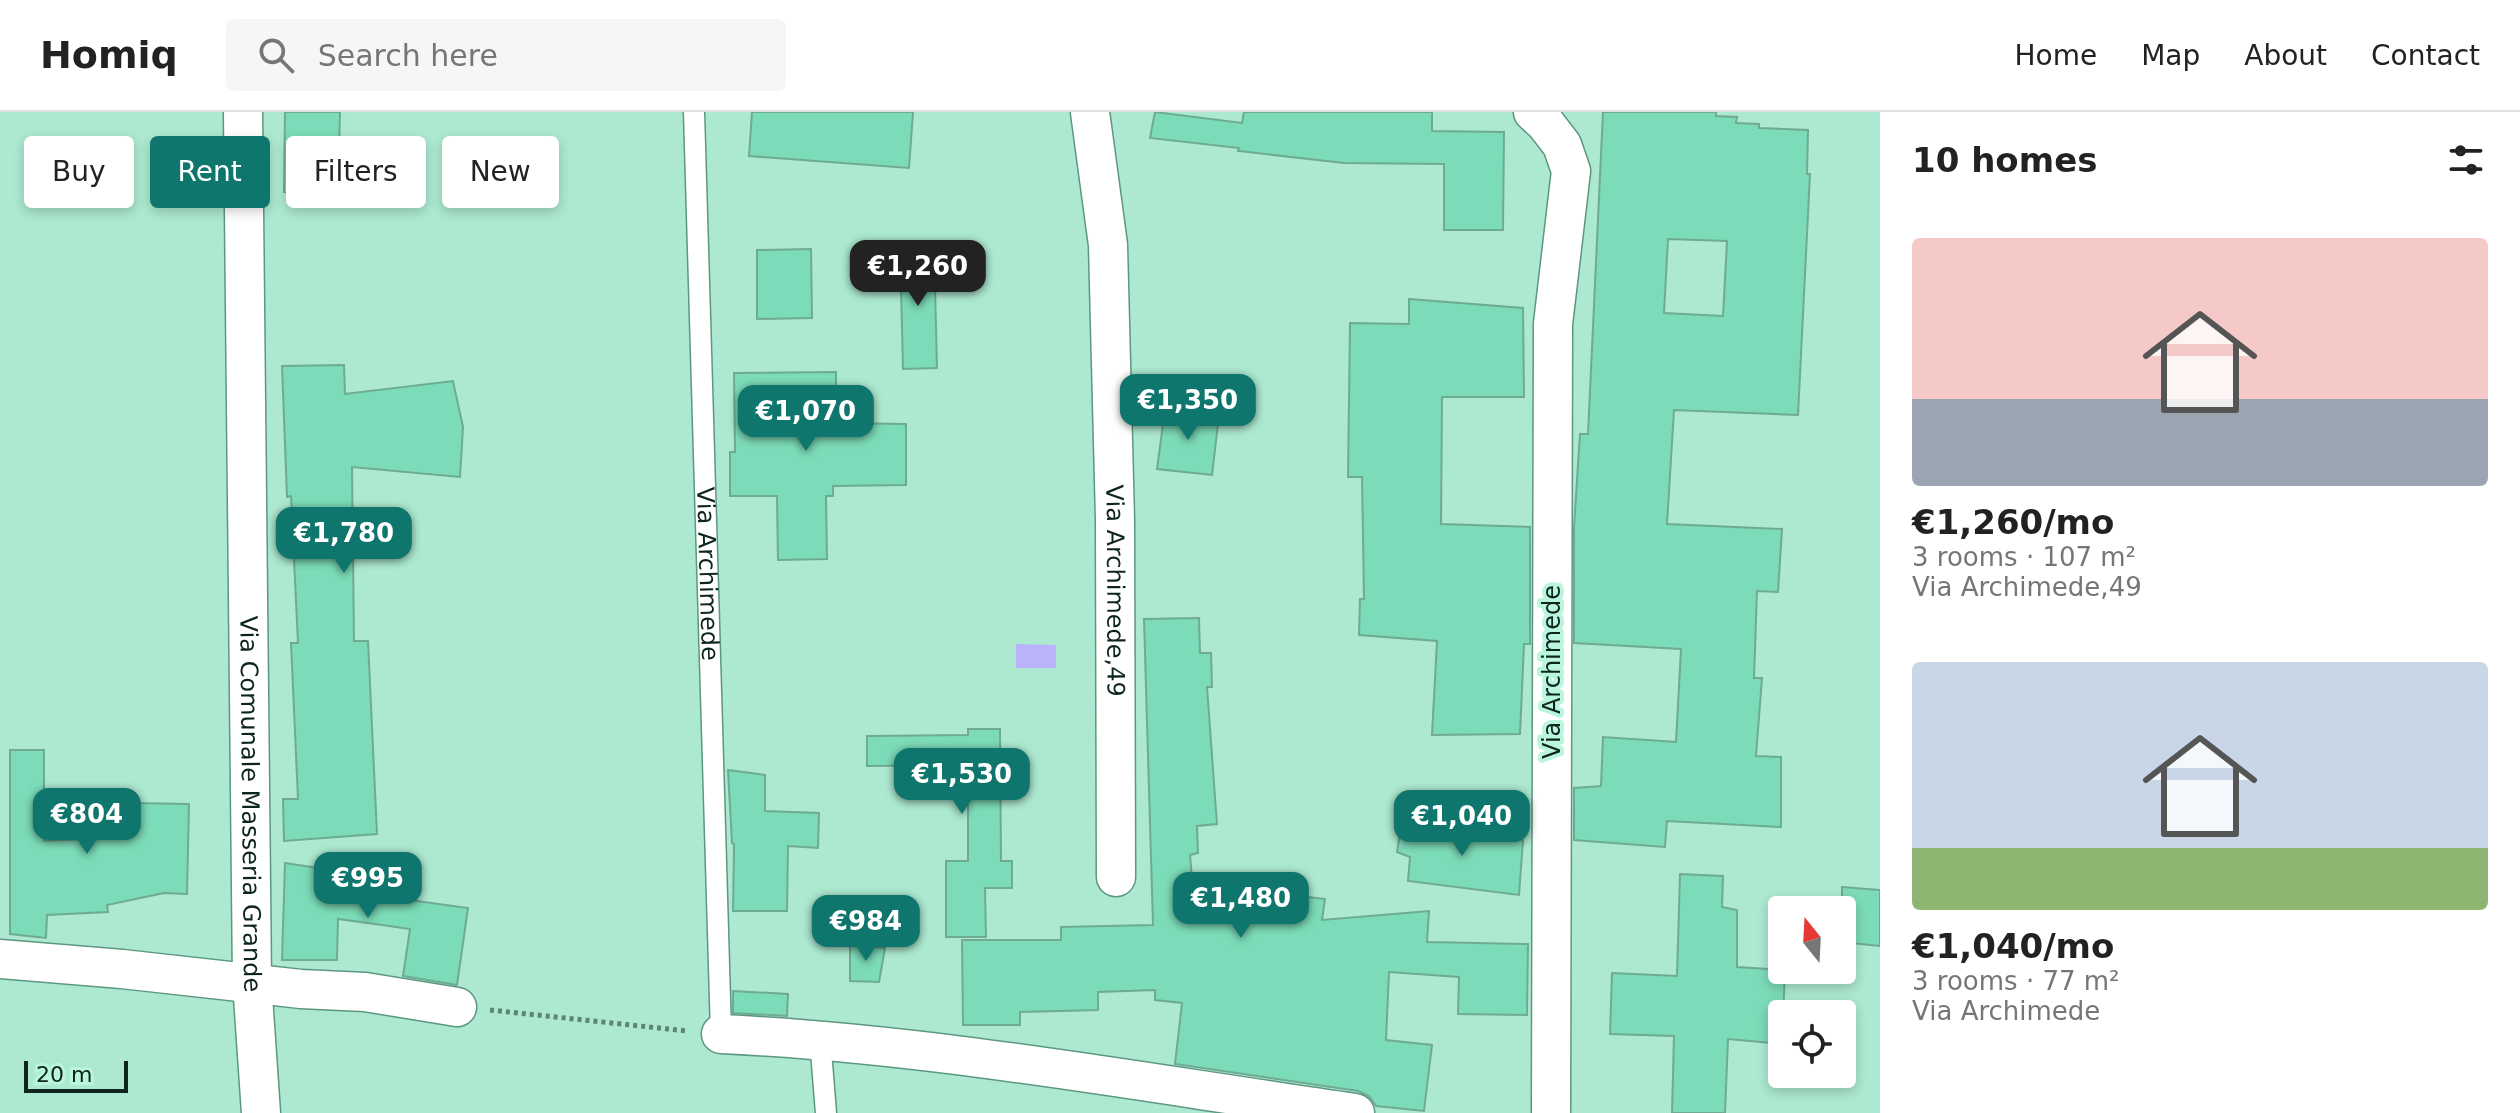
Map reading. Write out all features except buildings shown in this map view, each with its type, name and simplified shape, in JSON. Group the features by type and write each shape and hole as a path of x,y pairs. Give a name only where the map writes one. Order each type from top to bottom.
{"street":[{"name":"Via Comunale Masseria Grande","path":"243,112 252,982 261,1113"},
{"name":"Via Archimede,49","path":"1090,112 1108,260 1115,535 1116,877"},
{"name":"Via Archimede","path":"1533,112 1562,145 1571,171 1553,324 1551,1113"},
{"path":"0,959 301,989 365,992 457,1007"},
{"path":"721,1034 820,1039 1030,1064 1355,1113"}],"lane":[{"name":"Via Archimede","path":"694,112 721,1034"},
{"path":"820,1039 826,1113"}],"path":[{"path":"457,1007 721,1034"}],"shaded area":[{"path":"1016,644 1056,645 1056,668 1016,668"},
{"path":"100,809 101,827 79,829 74,823 55,821 55,812"}]}
